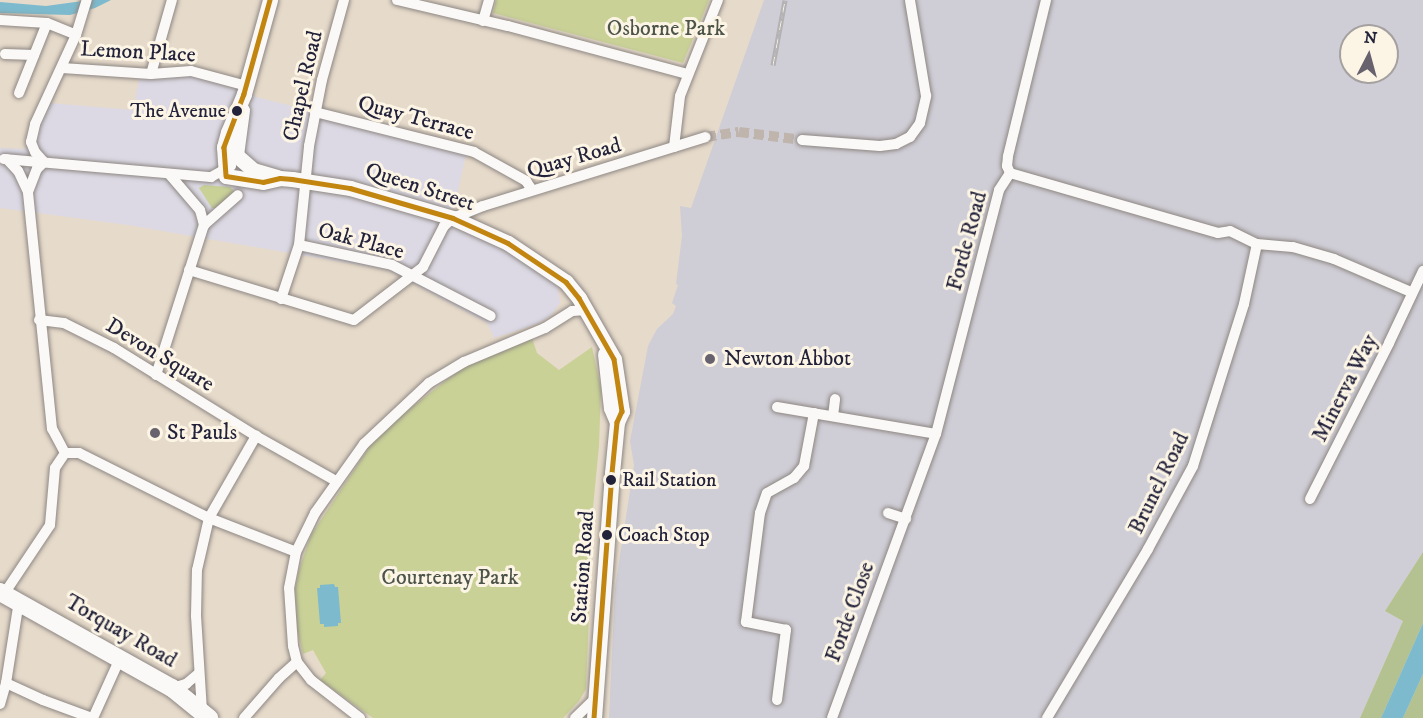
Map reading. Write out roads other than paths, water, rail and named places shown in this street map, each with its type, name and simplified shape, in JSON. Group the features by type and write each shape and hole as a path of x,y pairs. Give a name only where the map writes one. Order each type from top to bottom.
{"main road":[{"path":"220,174 228,132 245,90 270,0"},
{"path":"245,90 236,155 253,170 280,178"},
{"name":"Queen Street","path":"220,174 263,182 280,178 350,188 453,218 508,243 566,282 587,310"},
{"name":"Station Road","path":"587,310 614,359 620,384 622,411 617,422 594,717"},
{"name":"Torquay Road","path":"8,596 172,688 206,715"}],"street":[{"path":"28,192 37,169 44,162 34,152 31,142 35,124 76,35 87,0"},
{"path":"151,74 172,0"},
{"name":"Chapel Road","path":"305,181 315,112 344,0"},
{"path":"397,0 687,74"},
{"path":"483,21 489,0"},
{"path":"674,147 675,123 687,74 718,0"},
{"path":"802,140 880,146 896,144 910,137 920,123 926,96 910,0"},
{"name":"Forde Road","path":"915,492 936,434 999,190 1010,173 1007,166 1008,156 1046,0"},
{"path":"1,20 48,23 76,35"},
{"path":"19,93 48,23"},
{"path":"5,54 34,55"},
{"name":"Lemon Place","path":"62,68 151,74 191,71 245,90"},
{"name":"Quay Terrace","path":"315,112 474,152 525,181 532,190"},
{"name":"Quay Road","path":"453,218 532,190 706,137"},
{"path":"220,174 231,165 236,155"},
{"path":"4,159 18,171 28,192 39,320 52,429 64,453"},
{"name":"Queen Street","path":"4,159 170,175 220,174"},
{"path":"1010,173 1218,233 1230,231 1257,244 1293,247 1334,259 1412,292"},
{"path":"170,175 200,210 204,225"},
{"name":"Oak Place","path":"281,299 298,245 305,181"},
{"path":"156,375 204,225 238,195"},
{"name":"Oak Place","path":"189,270 354,320 423,267 444,226 453,218"},
{"name":"Brunel Road","path":"1047,718 1148,549 1193,466 1244,304 1257,244"},
{"name":"Oak Place","path":"298,245 392,265 491,316"},
{"name":"Minerva Way","path":"1310,499 1389,343 1423,270"},
{"path":"360,718 311,680 297,662 289,606 296,552 315,513 364,444 429,383 464,362 545,328 572,311 587,310"},
{"name":"Devon Square","path":"39,320 64,323 114,348 256,436 336,482"},
{"path":"833,416 835,399"},
{"path":"777,406 936,434"},
{"path":"777,700 786,630 746,622 760,513 767,494 794,478 804,466 814,413"},
{"path":"206,715 198,674 195,616 197,570 209,518 256,436"},
{"path":"64,453 79,453 209,518 296,552"},
{"path":"0,704 6,683 8,596 50,525 56,468 64,453"},
{"name":"Forde Close","path":"832,718 915,492"},
{"path":"888,513 906,519"},
{"path":"244,718 279,678 297,662"},
{"path":"6,683 43,700 93,718 116,668"},
{"path":"172,688 186,684 198,674"},
{"path":"575,718 595,699"}],"water":[{"path":"90,0 111,0 95,8 70,15 0,13 0,2 46,6"},
{"path":"334,584 338,587 341,623 338,623 338,626 324,627 324,624 320,624 317,588 320,588 320,585"},
{"path":"1423,623 1423,674 1403,718 1381,718"}],"tunnel":[{"path":"706,137 739,132 802,140"}],"railway":[{"path":"773,65 785,0"}],"place":[{"name":"The Avenue","path":"237,111"},
{"name":"Newton Abbot","path":"710,359"},
{"name":"St Pauls","path":"155,433"},
{"name":"Rail Station","path":"611,480"},
{"name":"Coach Stop","path":"607,535"}],"park label":[{"name":"Osborne Park","path":"666,29"},
{"name":"Courtenay Park","path":"450,578"}]}
